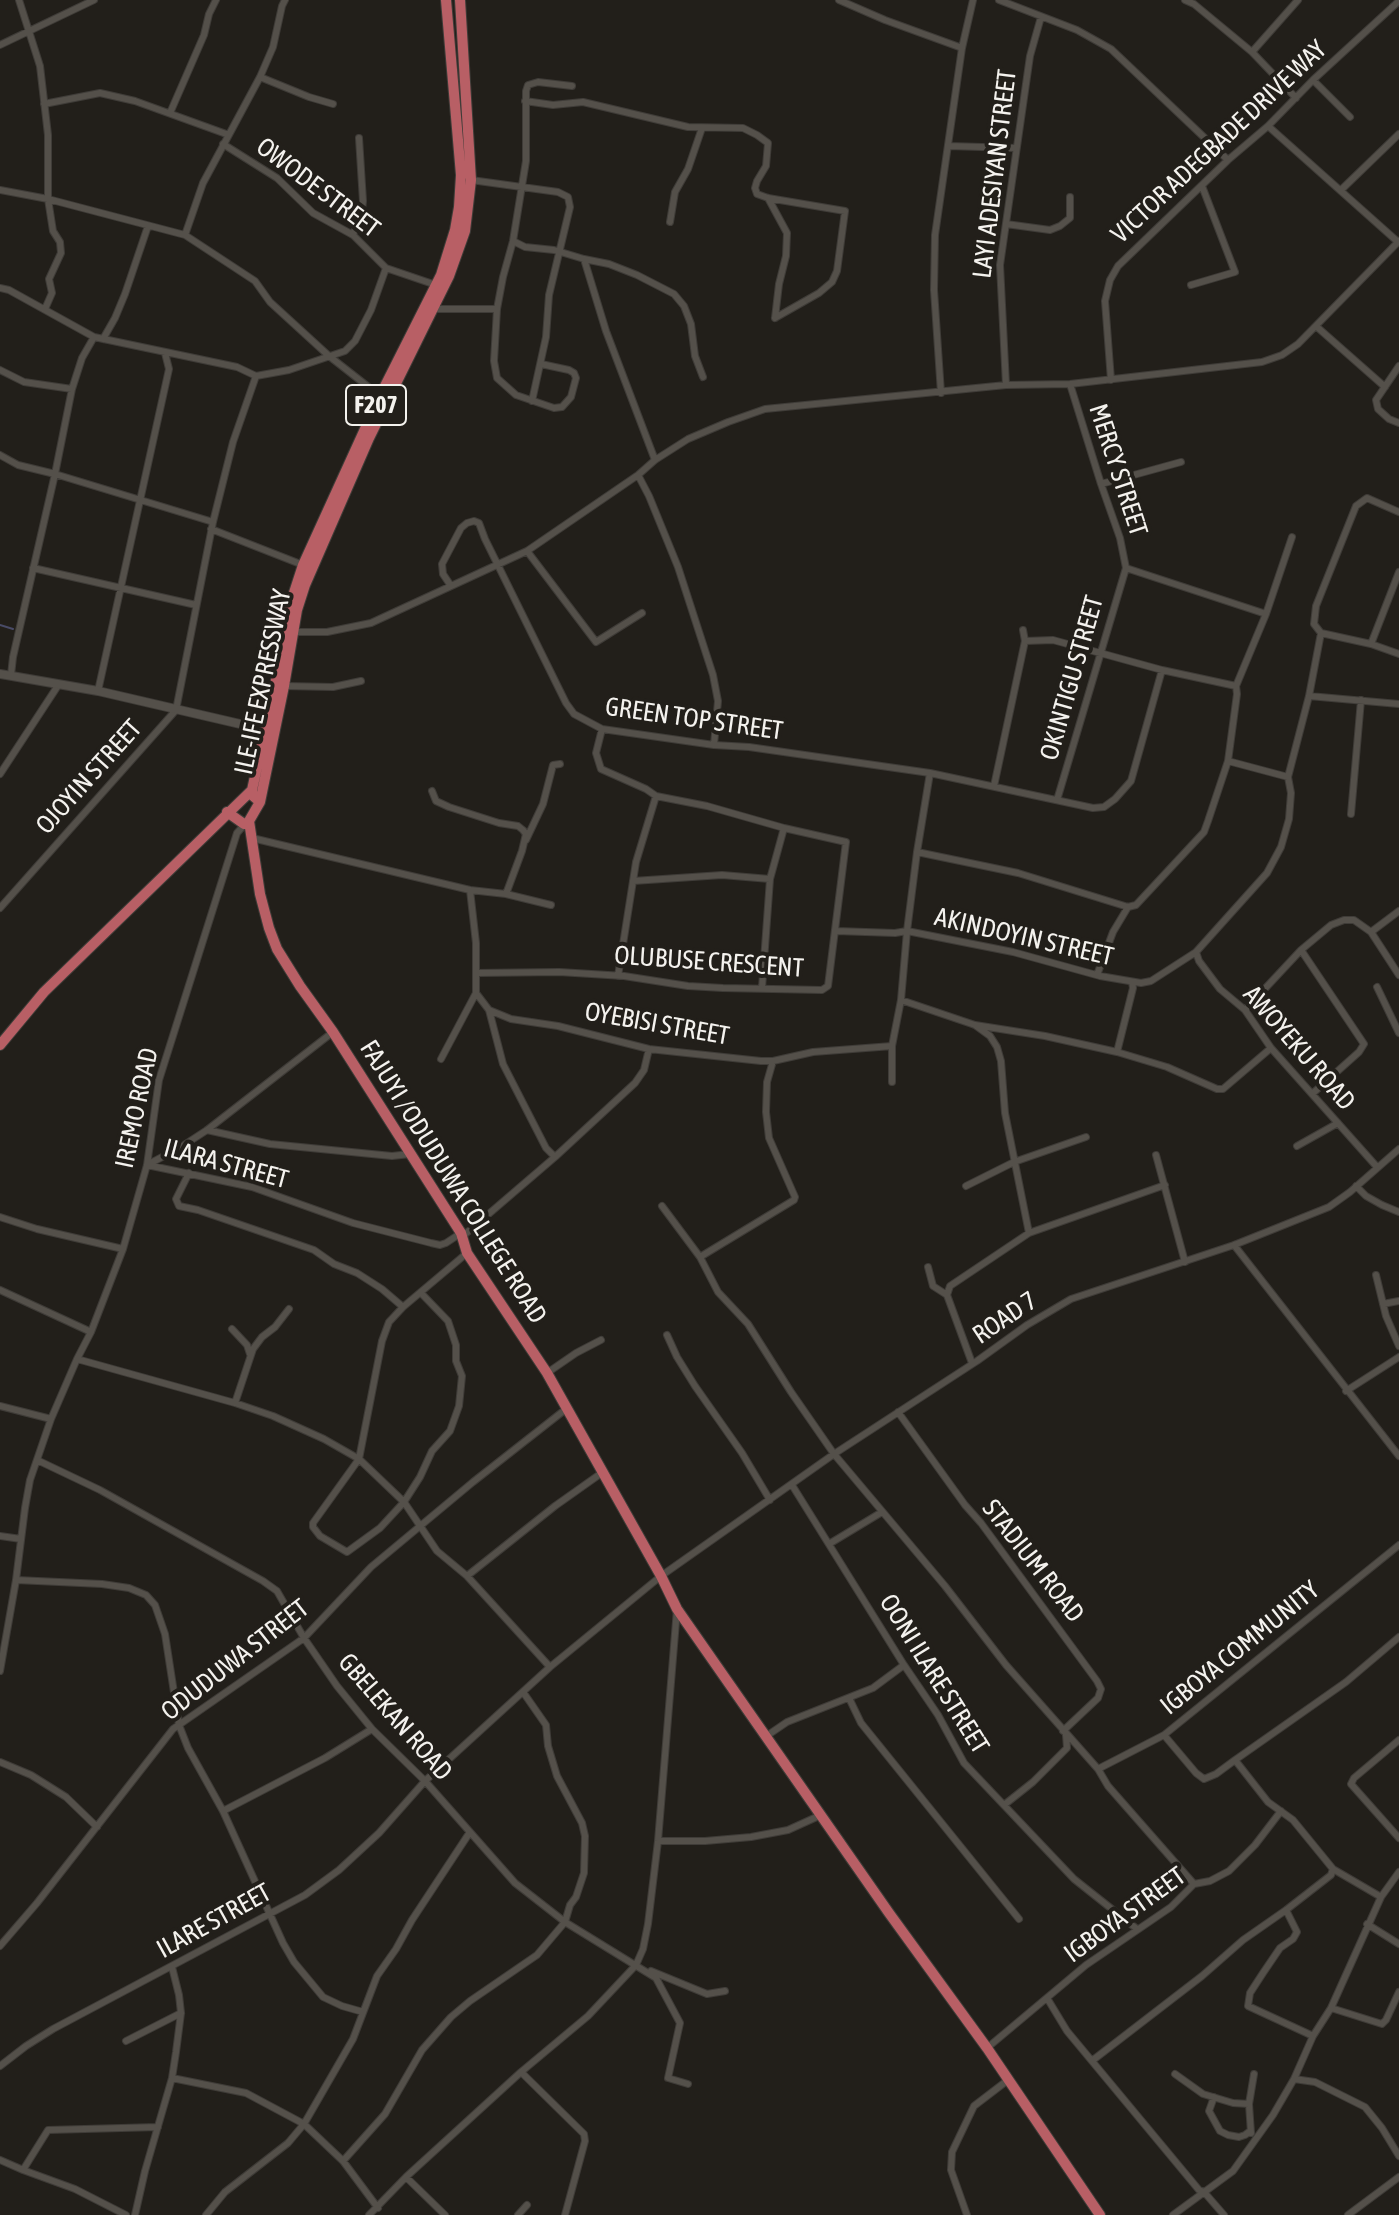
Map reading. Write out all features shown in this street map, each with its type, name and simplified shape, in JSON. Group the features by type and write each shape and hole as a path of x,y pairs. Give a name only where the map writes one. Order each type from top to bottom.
{"main road":[{"name":"ILE-IFE EXPRESSWAY","path":"446,0 461,175 455,230 436,285 380,396 303,565 289,608 289,631 284,686 260,802 252,795 252,790 289,631 320,548 369,438 449,276 465,231 471,180 460,0"},
{"path":"0,1045 44,992 252,790"},
{"path":"227,812 247,823 260,802"},
{"name":"FAJUYI /ODUDUWA COLLEGE ROAD","path":"247,823 260,894 277,949 462,1234 467,1253 547,1373 677,1609 987,2048 1100,2215"}],"street":[{"path":"19,0 40,66 48,135 48,199 53,231 60,242 61,253 49,279 52,293 45,309"},
{"path":"0,45 94,0"},
{"path":"170,113 216,0"},
{"path":"185,235 203,183 273,47 285,0"},
{"path":"839,0 962,48"},
{"path":"941,393 934,290 935,235 962,48 973,0"},
{"path":"999,0 1077,30 1111,49 1228,160"},
{"path":"1185,0 1195,2 1252,52 1296,98"},
{"path":"1252,52 1298,0"},
{"name":"VICTOR ADEGBADE DRIVE WAY","path":"1111,380 1104,313 1110,280 1118,266 1399,1"},
{"name":"LAYI ADESIYAN STREET","path":"1006,385 1000,282 1030,56 1041,17"},
{"path":"260,77 333,104"},
{"path":"1313,80 1350,117"},
{"path":"541,364 574,373 576,378 571,397 562,407 554,408 516,395 497,378 494,361 497,309 513,241 526,161 525,101 528,85 534,82 572,86"},
{"path":"44,104 100,93 135,101 229,135"},
{"path":"525,101 553,105 583,102 688,127 743,128 768,143 766,166 755,188 757,194 845,211 837,271 832,282 775,318 788,245 787,233 768,198"},
{"path":"289,631 327,632 371,623 527,551 688,439 765,409 1006,385 1111,380 1262,362 1282,355 1317,327 1398,242 1268,126"},
{"path":"670,222 675,192 688,169 702,128"},
{"path":"1341,190 1399,134"},
{"path":"353,235 361,219 363,201 359,138"},
{"name":"OWODE STREET","path":"223,144 277,178 313,213 353,235 386,268 436,285"},
{"path":"948,146 1016,148"},
{"path":"471,180 558,192 568,197 570,207 549,295 546,337 532,401"},
{"path":"1191,285 1235,272 1202,186"},
{"path":"0,190 48,199 185,235 255,281 270,302 329,356 380,396"},
{"path":"1006,224 1050,230 1060,226 1070,218 1070,197"},
{"path":"103,339 125,294 148,226"},
{"path":"513,241 525,247 559,251 609,264 674,294 684,306 691,324 695,356 703,377"},
{"path":"584,259 606,331 655,460"},
{"name":"OWODE STREET","path":"256,376 289,370 345,351 355,341 371,310 386,268"},
{"path":"0,288 94,337 237,367 256,376 233,442 212,525 176,710"},
{"path":"432,309 497,309"},
{"path":"1317,327 1385,387"},
{"path":"11,675 72,389 82,358 94,337"},
{"path":"98,691 169,369 165,353"},
{"path":"1399,366 1376,400 1378,409 1399,423"},
{"path":"0,370 24,382 72,389"},
{"name":"MERCY STREET","path":"1070,384 1120,538 1126,568"},
{"path":"0,455 18,465 140,500 212,525 303,565"},
{"path":"1101,484 1181,462"},
{"path":"638,475 678,567 713,675 718,701 714,745"},
{"name":"AKINDOYIN STREET","path":"836,931 907,931 1001,949 1097,975 1141,983 1151,981 1196,952 1267,873 1281,847 1289,819 1291,793 1288,777 1321,633 1314,624 1316,606 1356,506 1367,498 1399,512"},
{"name":"GREEN TOP STREET","path":"451,586 443,574 442,564 461,528 474,521 479,523 566,703 574,714 602,729 930,773 1093,808 1104,807 1131,781 1162,670"},
{"path":"917,852 1018,873 1128,907 1136,905 1204,832 1228,761 1236,686 1266,614 1292,537"},
{"path":"527,551 596,642 642,613"},
{"path":"33,568 196,605"},
{"path":"1126,568 1266,614"},
{"name":"OKINTIGU STREET","path":"1057,800 1126,568"},
{"path":"1371,644 1397,584 1399,572"},
{"path":"994,786 1025,641 1023,630"},
{"path":"1321,633 1399,654"},
{"path":"1025,641 1053,640 1162,670 1236,686"},
{"path":"0,674 98,691 266,730"},
{"path":"284,686 333,687 361,681"},
{"path":"0,774 59,684"},
{"path":"1309,696 1399,704"},
{"path":"1351,814 1361,700"},
{"name":"OJOYIN STREET","path":"0,908 176,710"},
{"name":"OLUBUSE CRESCENT","path":"476,973 559,972 688,986 826,989 828,986 846,842 656,796 601,769 596,753 602,729"},
{"path":"1228,761 1288,777"},
{"path":"506,894 536,822 553,765 560,764"},
{"path":"892,1082 892,1046 901,1000 917,852 930,773"},
{"path":"432,791 436,801 449,807 487,820 518,826 526,834 522,851"},
{"path":"618,976 636,862 656,796"},
{"path":"509,825 536,822"},
{"name":"IREMO ROAD","path":"0,1671 30,1480 51,1419 91,1332 123,1249 147,1165 159,1080 237,833 247,823"},
{"path":"762,988 770,879 784,828"},
{"path":"252,838 470,890 506,894 551,905"},
{"path":"633,881 722,875 770,879"},
{"path":"441,1059 476,993 476,943 470,890"},
{"path":"1097,975 1113,932 1128,907"},
{"path":"1371,932 1399,911"},
{"path":"1245,1010 1301,950 1331,925 1344,920 1354,920 1371,932 1399,975"},
{"path":"1301,950 1364,1044 1312,1094"},
{"name":"AWOYEKU ROAD","path":"1196,952 1204,969 1220,989 1245,1010 1271,1048 1377,1167"},
{"name":"AKINDOYIN STREET","path":"1117,1052 1132,982"},
{"path":"1377,987 1399,1033"},
{"path":"476,993 489,1010 507,1072 546,1148 555,1157"},
{"path":"901,1000 975,1025 1117,1052 1167,1067 1217,1089 1223,1089 1271,1048"},
{"name":"OYEBISI STREET","path":"489,1010 511,1019 558,1026 649,1049 703,1056 773,1061 813,1052 892,1046"},
{"path":"975,1025 990,1036 1001,1061 1005,1113 1029,1233"},
{"name":"ILARA STREET","path":"147,1165 207,1130 333,1032"},
{"path":"462,1234 555,1157 635,1083 644,1070 649,1049"},
{"path":"700,1257 794,1200 769,1138 767,1082 773,1061"},
{"path":"1297,1146 1338,1123"},
{"path":"207,1130 270,1144 392,1156 410,1154"},
{"path":"966,1186 1014,1162 1086,1137"},
{"name":"ROAD 7","path":"550,1667 661,1576 834,1454 1027,1325 1071,1299 1234,1245 1329,1207 1399,1149"},
{"path":"1156,1155 1185,1262"},
{"name":"ILARA STREET","path":"147,1165 252,1187 353,1223 440,1245 462,1234"},
{"path":"189,1173 176,1199 179,1206 314,1250 382,1289 403,1307"},
{"path":"947,1295 950,1286 1029,1233 1165,1185"},
{"path":"1356,1186 1366,1196 1399,1212"},
{"path":"662,1206 700,1257 718,1292 748,1324 834,1454 945,1586 1006,1665 1194,1884"},
{"path":"0,1217 123,1249"},
{"path":"1234,1245 1399,1456"},
{"path":"421,1293 448,1321 462,1376 459,1406 450,1431 432,1451 404,1502 380,1528 347,1552 320,1536 313,1527 314,1520 359,1459 382,1341 389,1322 403,1307 467,1253"},
{"path":"928,1267 933,1286 947,1295 972,1363"},
{"path":"1376,1275 1399,1346"},
{"path":"0,1290 91,1332"},
{"path":"1383,1304 1399,1301"},
{"path":"235,1403 250,1354 289,1309"},
{"path":"232,1329 247,1345 250,1354"},
{"path":"667,1335 695,1386 742,1453 770,1500"},
{"path":"547,1373 601,1340"},
{"path":"1346,1391 1399,1357"},
{"path":"77,1359 273,1416 359,1459 404,1502 437,1551 467,1576 550,1667"},
{"path":"0,1406 51,1419"},
{"name":"ODUDUWA STREET","path":"0,1946 173,1729 304,1638 371,1567 566,1409"},
{"name":"STADIUM ROAD","path":"898,1412 1097,1681 1101,1689 1098,1698 1064,1733"},
{"name":"GBELEKAN ROAD","path":"37,1460 100,1490 277,1591 337,1686 372,1729 425,1781 515,1883 565,1922 636,1965"},
{"path":"467,1576 603,1472"},
{"name":"OONI ILARE STREET","path":"792,1485 938,1715 964,1763 1074,1879 1137,1929"},
{"path":"829,1544 882,1512"},
{"path":"0,1536 21,1539"},
{"name":"IGBOYA COMMUNITY","path":"1098,1769 1164,1735 1399,1545"},
{"path":"16,1580 129,1588 146,1595 155,1605 165,1634 179,1725 294,1962 323,1997 363,2012"},
{"path":"369,2215 521,2072 588,2016 636,1965 648,1924 658,1841 677,1609"},
{"path":"1164,1735 1201,1778 1208,1779 1346,1682 1399,1637"},
{"path":"765,1737 787,1722 876,1686 904,1665"},
{"name":"ILARE STREET","path":"0,2066 53,2029 305,1895 339,1870 379,1833 425,1781 550,1667"},
{"path":"343,2161 385,2114 422,2050 451,2017 537,1955 565,1922 584,1873 585,1836 582,1823 557,1776 548,1746 546,1725 523,1692"},
{"path":"849,1698 861,1723 1019,1919"},
{"path":"223,1811 325,1758 372,1729"},
{"path":"1004,1805 1033,1782 1067,1748 1064,1733"},
{"path":"1398,1836 1351,1784 1399,1740"},
{"path":"1235,1760 1268,1802 1293,1820 1333,1869 1381,1897"},
{"path":"0,1762 31,1775 66,1797 97,1827"},
{"name":"IGBOYA STREET","path":"987,2048 1086,1965 1171,1907 1194,1884 1210,1881 1229,1871 1255,1845 1281,1811"},
{"path":"658,1841 751,1837 788,1830 821,1815"},
{"path":"206,2215 225,2192 288,2143 304,2124 353,2039 377,1976 470,1832"},
{"path":"1093,2060 1202,1976 1243,1940 1331,1875 1333,1869"},
{"path":"1173,2215 1233,2171 1273,2115 1294,2079 1313,2036 1331,2008 1381,1897 1399,1872"},
{"path":"1286,1910 1297,1932 1280,1948 1263,1973 1250,1993 1248,2006 1313,2036"},
{"path":"1367,1924 1399,1944"},
{"path":"636,1965 707,1994 725,1991"},
{"path":"636,1965 656,1978 675,2011 680,2023 668,2078 688,2084"},
{"path":"135,2215 172,2078 181,2013 172,1967"},
{"path":"1331,2008 1382,2024 1399,1992"},
{"path":"1047,1998 1067,2031 1199,2190 1224,2215"},
{"path":"126,2041 181,2013"},
{"path":"521,2072 584,2134 585,2141 565,2215"},
{"path":"1175,2074 1203,2094 1233,2103 1249,2104"},
{"path":"1254,2074 1249,2104 1249,2132 1256,2139"},
{"path":"172,2078 246,2093 304,2124 343,2161 378,2208"},
{"path":"1294,2079 1315,2082 1365,2107 1399,2156"},
{"path":"967,2215 951,2170 952,2152 974,2106 1008,2080"},
{"path":"1214,2097 1209,2111 1220,2131 1239,2137 1249,2132"},
{"path":"23,2170 48,2130 158,2127"},
{"path":"0,2160 75,2189 126,2215"},
{"path":"406,2177 445,2215"},
{"path":"1348,2215 1399,2177"},
{"path":"518,2215 527,2205"}],"waterway":[{"path":"0,625 13,629"}]}
